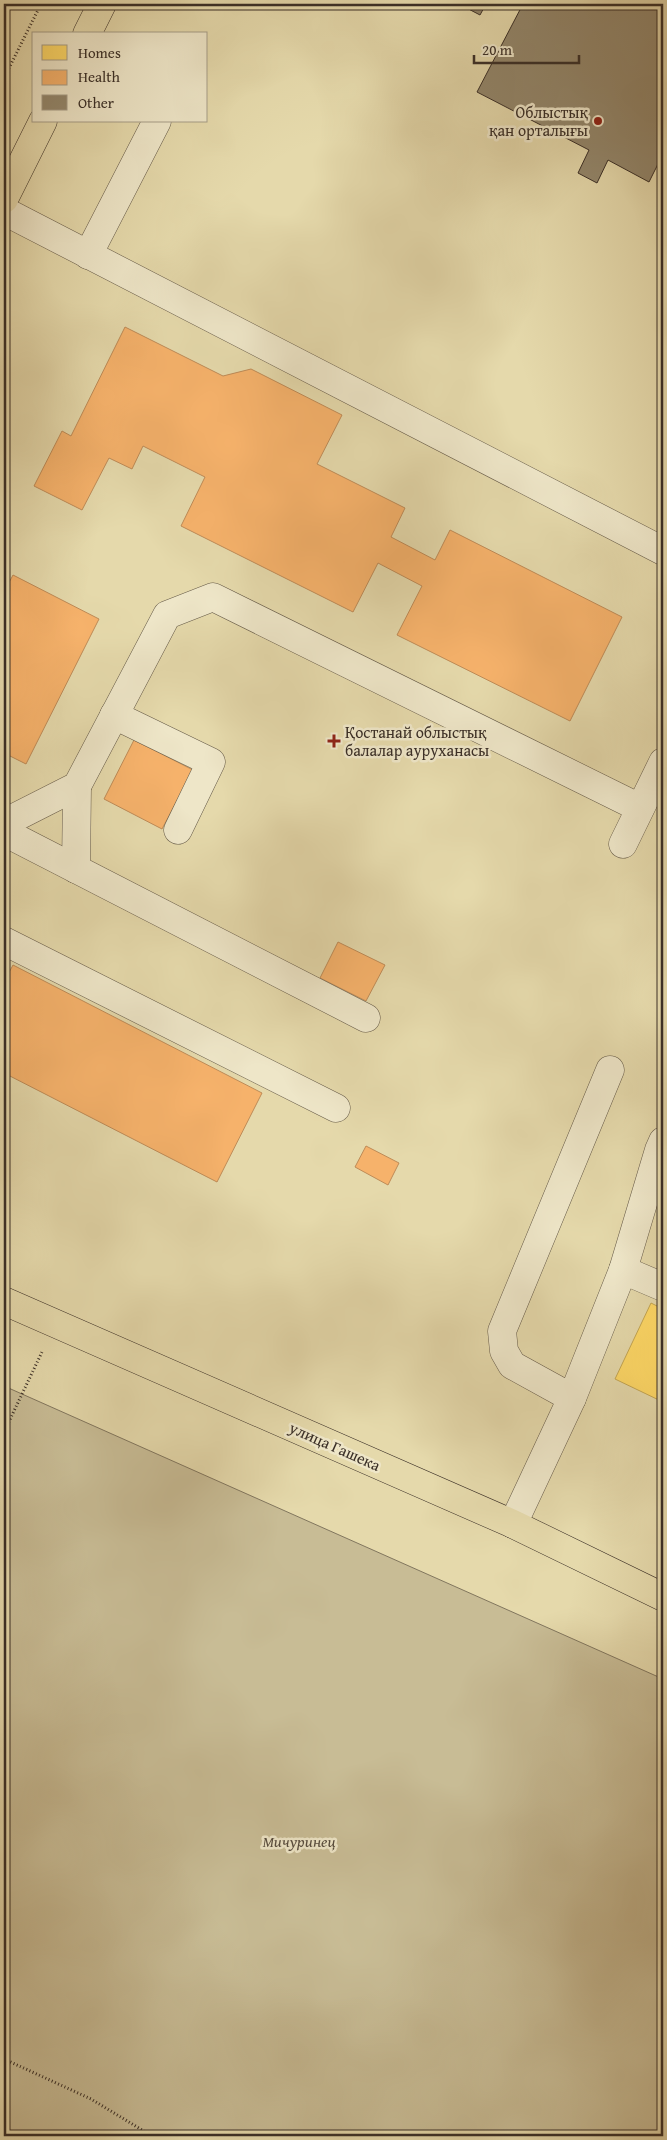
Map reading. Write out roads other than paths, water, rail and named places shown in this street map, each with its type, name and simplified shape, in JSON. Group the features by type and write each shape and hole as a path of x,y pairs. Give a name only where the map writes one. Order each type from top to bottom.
{"main road":[{"path":"88,32 102,4"},
{"path":"4,199 42,122"},
{"name":"улица Гашека","path":"4,1301 513,1524 663,1597"}],"lane":[{"path":"88,255 156,122"},
{"path":"4,212 663,551"},
{"path":"76,869 77,786 167,615 213,597 640,808"},
{"path":"114,716 211,762 178,830"},
{"path":"623,844 663,762"},
{"path":"4,823 77,786"},
{"path":"4,832 366,1018"},
{"path":"4,942 336,1108"},
{"path":"572,1398 512,1365 504,1351 502,1331 610,1070"},
{"path":"513,1524 572,1398 623,1270 662,1148"},
{"path":"623,1270 663,1287"}],"place":[{"name":"Облыстық қан орталығы","path":"598,121"},
{"name":"Қостанай облыстық балалар ауруханасы","path":"334,741"}],"park label":[{"name":"Мичуринец","path":"299,1841"}]}
